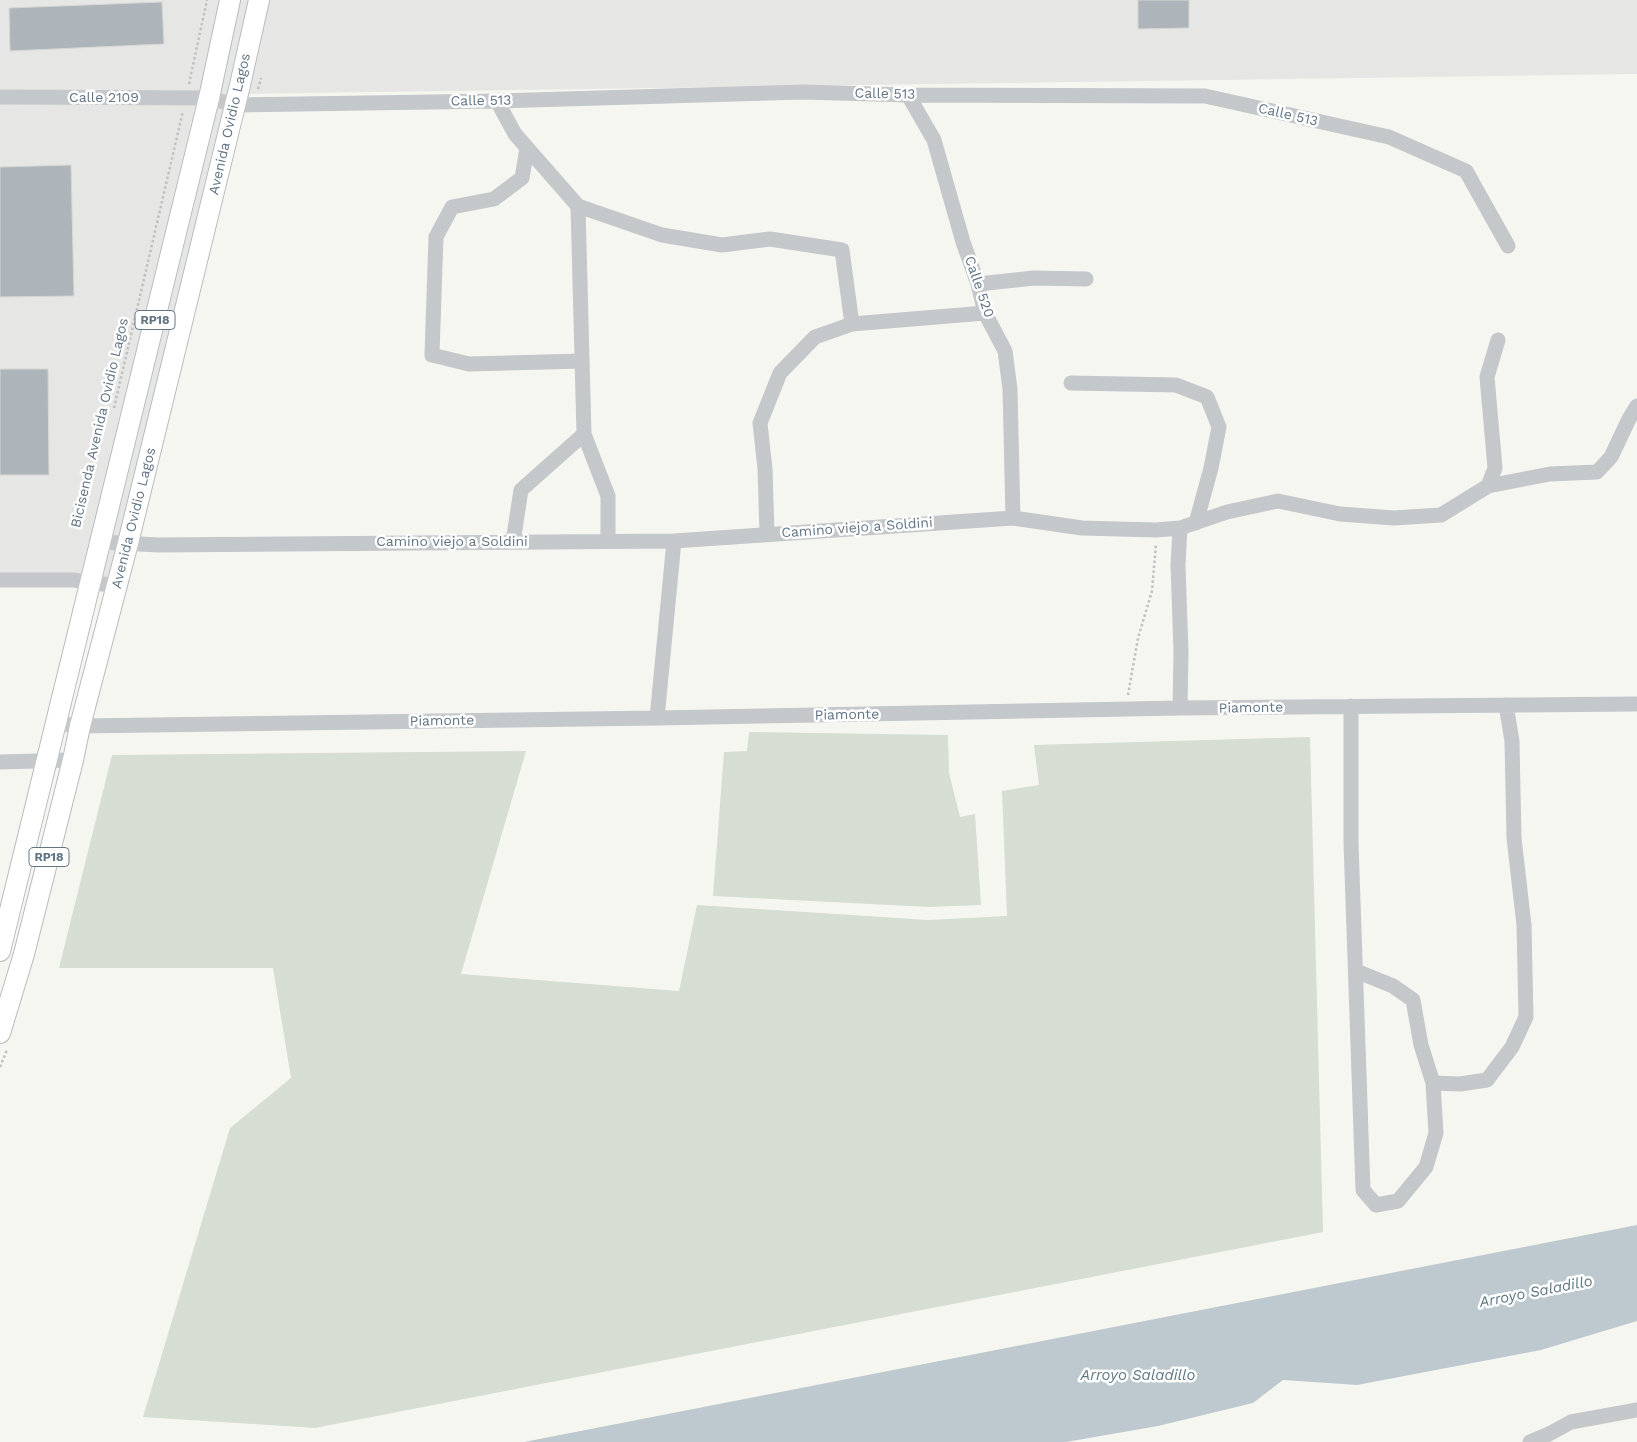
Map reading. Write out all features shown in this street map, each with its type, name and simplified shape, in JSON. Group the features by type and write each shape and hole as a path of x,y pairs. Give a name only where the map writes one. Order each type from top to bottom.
{"main road":[{"name":"Avenida Ovidio Lagos","path":"0,952 209,98 230,0"},
{"name":"Avenida Ovidio Lagos","path":"0,1033 24,954 80,726 128,543 259,0"}],"street":[{"name":"Calle 513","path":"209,98 235,105 497,101 804,92 1205,96 1389,137 1466,171 1508,246"},
{"name":"Calle 520","path":"908,94 934,140 963,242 978,284 985,314 1005,351 1010,389 1013,518"},
{"name":"Calle 2109","path":"0,97 209,98"},
{"path":"497,101 515,134 578,206 662,235 722,245 770,239 842,250 852,324"},
{"path":"527,148 522,178 494,199 452,207 436,237 432,355 469,364 582,361"},
{"path":"578,206 584,434 608,496 608,541"},
{"path":"978,284 1034,278 1086,279"},
{"path":"767,534 765,469 760,423 780,373 815,337 852,324 985,314"},
{"path":"1488,486 1495,468 1487,377 1498,340"},
{"path":"1071,383 1176,385 1207,397 1219,427 1211,468 1196,523"},
{"name":"Camino viejo a Soldini","path":"101,542 168,544 674,541 1013,518 1082,528 1156,530 1180,528 1227,512 1278,501 1340,514 1394,518 1441,515 1488,486 1550,474 1598,472 1611,457 1637,406"},
{"path":"513,542 521,490 584,434"},
{"path":"1180,528 1178,565 1181,652 1180,708"},
{"path":"657,718 674,541"},
{"path":"0,580 74,580 117,586"},
{"name":"Piamonte","path":"56,723 80,726 1180,708 1637,704"},
{"path":"1433,1083 1460,1084 1487,1080 1512,1047 1526,1017 1524,925 1514,838 1512,741 1506,705"},
{"path":"1351,706 1352,843 1356,971 1363,1190 1376,1205 1398,1201 1426,1167 1436,1133 1433,1083 1421,1045 1413,1000 1393,986 1356,971"},
{"path":"0,762 73,760"},
{"path":"0,952 24,954"},
{"path":"1530,1442 1571,1422 1637,1410"}],"path":[{"name":"Bicisenda Avenida Ovidio Lagos","path":"112,416 207,0"},
{"path":"1126,710 1138,638 1152,591 1156,530"}],"shaded area":[{"path":"0,0 1637,0 1637,74 238,94 117,586 0,580"},
{"path":"749,732 948,735 949,773 960,817 975,814 981,905 929,907 713,896 724,752 747,751"},
{"path":"1310,737 1323,1232 315,1428 143,1417 230,1128 291,1078 273,968 59,968 112,755 526,751 461,974 679,991 697,905 928,920 1007,916 1002,791 1039,785 1034,745"}],"water":[{"name":"Arroyo Saladillo","path":"1637,1225 1637,1321 1541,1350 1357,1385 1283,1380 1253,1403 1158,1426 1066,1442 524,1442"}],"building":[{"path":"1138,0 1189,0 1189,28 1138,29"},
{"path":"162,2 164,44 10,51 9,8"},
{"path":"71,165 74,296 0,297 0,167"},
{"path":"0,369 48,369 49,475 0,475"}]}
